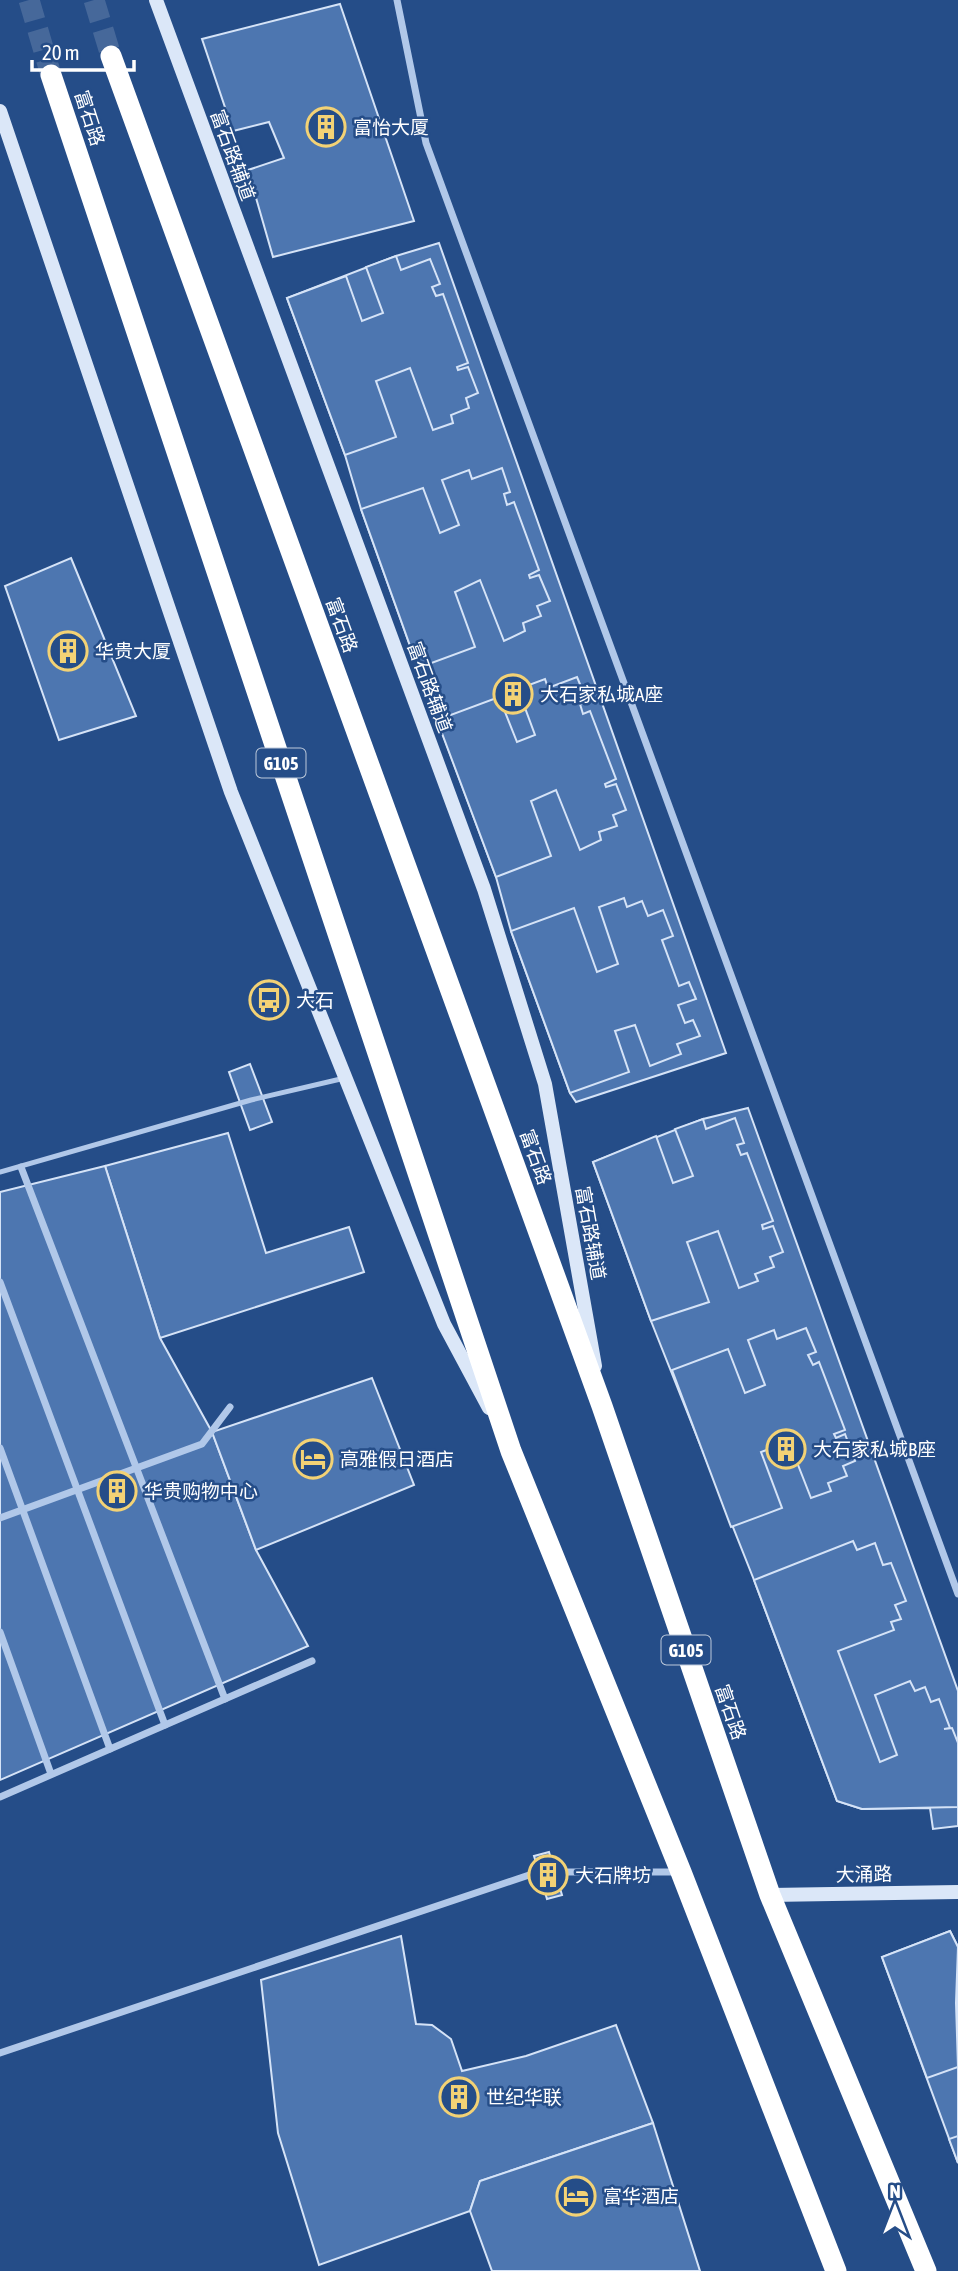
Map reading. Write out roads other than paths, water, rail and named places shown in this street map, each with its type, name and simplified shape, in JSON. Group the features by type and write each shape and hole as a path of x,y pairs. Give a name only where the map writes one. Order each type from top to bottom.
{"highway":[{"name":"富石路","path":"111,56 603,1406 770,1895 926,2271"},
{"name":"富石路","path":"51,75 511,1451 681,1872 836,2271"}],"main road":[{"name":"富石路辅道","path":"156,0 484,888 545,1084 603,1406"},
{"path":"0,111 231,792 444,1324 511,1451"},
{"name":"大涌路","path":"770,1895 958,1892"}],"street":[{"path":"397,0 426,143 958,1594"},
{"path":"21,1167 225,1699"},
{"path":"0,1282 165,1725"},
{"path":"0,1518 202,1444 230,1407"},
{"path":"0,1448 110,1749"},
{"path":"0,1632 51,1774"},
{"path":"0,1797 312,1661"},
{"path":"0,2053 538,1872 681,1872"}],"lane":[{"path":"0,1172 251,1100 345,1077"}],"tunnel":[{"path":"29,0 51,75"},
{"path":"94,0 111,56"}],"place":[{"name":"富怡大厦","path":"326,127"},
{"name":"华贵大厦","path":"68,651"},
{"name":"大石家私城A座","path":"513,694"},
{"name":"大石","path":"269,1000"},
{"name":"大石家私城B座","path":"786,1449"},
{"name":"高雅假日酒店","path":"313,1459"},
{"name":"华贵购物中心","path":"117,1491"},
{"name":"大石牌坊","path":"548,1875"},
{"name":"世纪华联","path":"459,2097"},
{"name":"富华酒店","path":"576,2196"}]}
